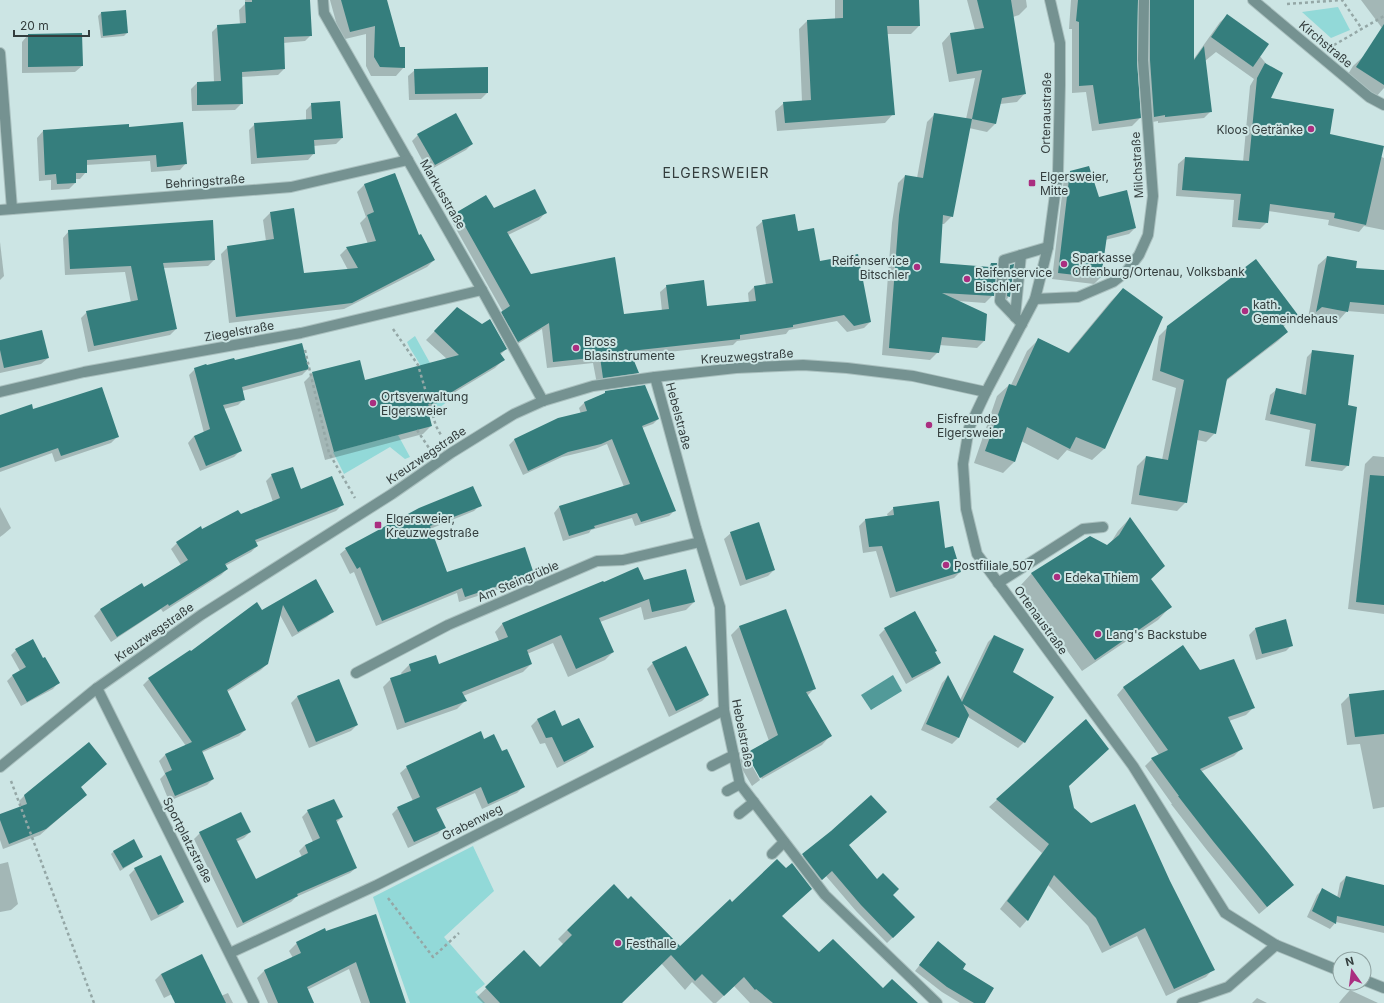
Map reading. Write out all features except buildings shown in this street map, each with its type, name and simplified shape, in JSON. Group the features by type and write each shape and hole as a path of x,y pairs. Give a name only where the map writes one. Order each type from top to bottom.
{"street":[{"name":"Markusstraße","path":"323,0 324,13 482,290 543,401"},
{"name":"Ortenaustraße","path":"1050,0 1060,44 1058,172 1048,247 1035,299 1018,321 969,428 963,464 966,509 977,554 1133,766 1225,913 1276,945 1332,968"},
{"name":"Milchstraße","path":"1035,299 1078,297 1113,282 1126,272 1139,255 1148,235 1153,196 1143,60 1144,0"},
{"name":"Kirchstraße","path":"1253,0 1369,97 1384,105"},
{"path":"0,53 12,209"},
{"name":"Behringstraße","path":"0,210 291,187 408,160"},
{"path":"1018,321 1000,301 1004,260 1048,247"},
{"path":"1018,321 1021,255"},
{"name":"Ziegelstraße","path":"0,392 84,372 301,333 482,290"},
{"name":"Kreuzwegstraße","path":"2,765 97,688 201,615 363,512 451,453 514,414 543,401 593,386 655,377 736,368 803,365 847,368 913,376 986,392"},
{"name":"Hebelstraße","path":"655,377 700,542 720,607 724,710 740,784 824,895 937,1003"},
{"path":"998,583 1083,529 1103,527"},
{"name":"Am Steingrüble","path":"356,672 448,625 597,561 623,560 700,542"},
{"name":"Sportplatzstraße","path":"97,688 254,1003"},
{"name":"Grabenweg","path":"230,953 377,885 724,710"},
{"path":"712,766 734,755"},
{"path":"727,791 740,784"},
{"path":"739,814 754,802"},
{"path":"772,854 784,842"},
{"path":"1182,1003 1228,987 1276,945"},
{"path":"1372,983 1384,988"}],"path":[{"path":"1312,3 1342,0 1362,29"},
{"path":"1318,54 1384,16"},
{"path":"382,314 418,365 436,426 451,453"},
{"path":"301,333 329,453 363,512"},
{"path":"417,430 428,446"},
{"path":"2,765 16,792 94,1003"},
{"path":"377,885 433,957 459,933"}],"shaded area":[{"path":"1338,7 1350,30 1331,38 1302,12"},
{"path":"415,336 450,399 436,411 424,374 407,342"},
{"path":"398,435 410,457 405,459 390,447 344,474 333,452"},
{"path":"893,675 902,691 871,710 861,695"},
{"path":"473,846 494,891 444,937 485,984 475,992 485,1003 410,1003 373,897"}],"place":[{"name":"Kloos Getränke","path":"1311,129"},
{"name":"Elgersweier, Mitte","path":"1032,183"},
{"name":"Sparkasse Offenburg/Ortenau, Volksbank","path":"1064,264"},
{"name":"Reifenservice Bitschler","path":"917,267"},
{"name":"Reifenservice Bischler","path":"967,279"},
{"name":"kath. Gemeindehaus","path":"1245,311"},
{"name":"Bross Blasinstrumente","path":"576,348"},
{"name":"Ortsverwaltung Elgersweier","path":"373,403"},
{"name":"Eisfreunde Elgersweier","path":"929,425"},
{"name":"Elgersweier, Kreuzwegstraße","path":"378,525"},
{"name":"Postfiliale 507","path":"946,565"},
{"name":"Edeka Thiem","path":"1057,577"},
{"name":"Lang's Backstube","path":"1098,634"},
{"name":"Festhalle","path":"618,943"}],"district":[{"name":"ELGERSWEIER","path":"716,172"}]}
